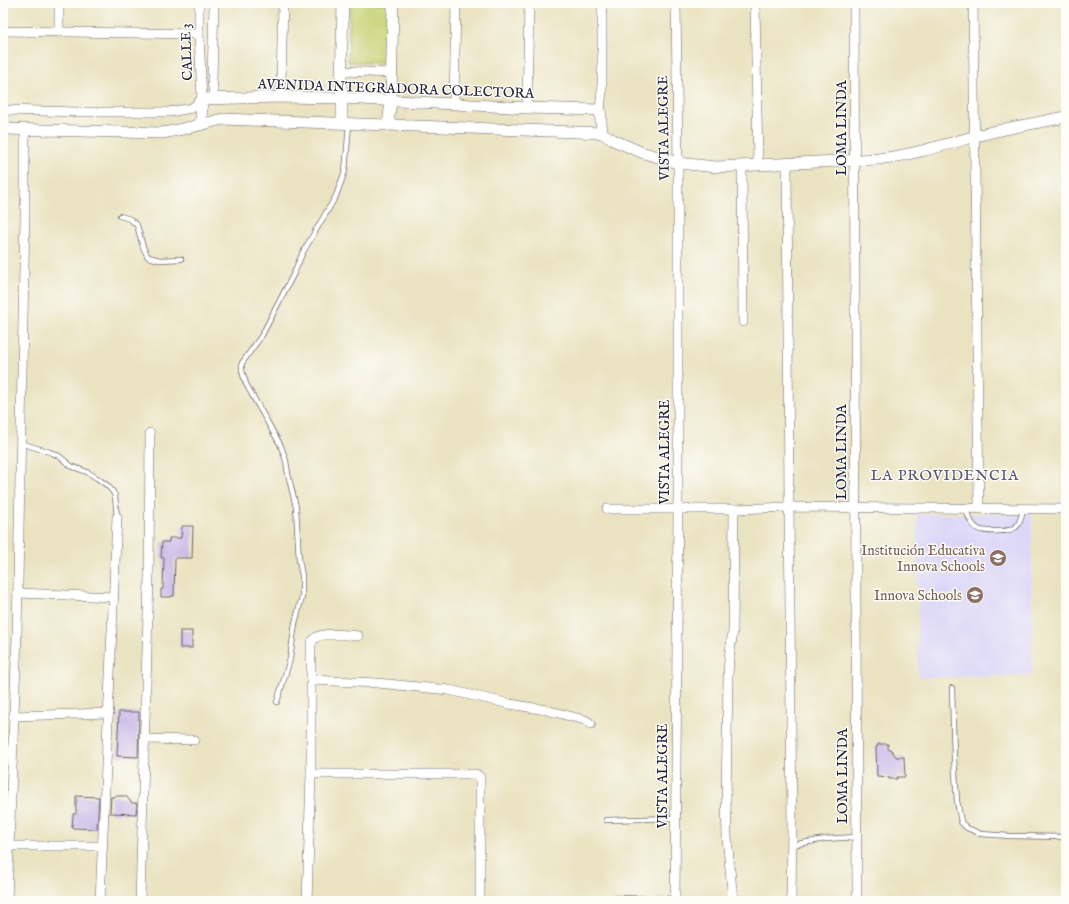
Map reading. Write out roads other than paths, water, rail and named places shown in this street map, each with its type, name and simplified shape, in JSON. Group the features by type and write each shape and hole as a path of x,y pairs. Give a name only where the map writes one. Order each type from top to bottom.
{"street":[{"path":"59,3 59,32"},
{"name":"CALLE 3","path":"199,3 202,99"},
{"path":"214,3 212,79 214,99"},
{"path":"280,97 283,3"},
{"path":"343,3 341,71 345,123"},
{"path":"388,125 393,3"},
{"path":"454,104 456,3"},
{"path":"527,108 529,3"},
{"path":"602,3 602,90 600,110 602,133"},
{"name":"VISTA ALEGRE","path":"675,900 678,508 678,163 676,3"},
{"path":"755,3 758,165"},
{"name":"LOMA LINDA","path":"854,3 857,901"},
{"path":"973,3 979,508"},
{"path":"3,31 199,34"},
{"path":"341,71 391,73"},
{"name":"AVENIDA INTEGRADORA COLECTORA","path":"202,99 280,97 342,98 527,108 600,110"},
{"path":"3,110 170,112 192,108 202,99"},
{"path":"201,124 202,99"},
{"path":"3,129 161,133 180,130 223,119 602,133 613,140 641,152 678,163 716,167 891,158 1009,128 1066,117"},
{"path":"7,901 18,593 25,214 25,130"},
{"path":"787,163 792,845 791,901"},
{"path":"742,166 744,322"},
{"path":"140,901 149,577 150,433"},
{"path":"607,509 734,509 789,507 1066,509"},
{"path":"733,901 727,837 726,801 728,677 733,631 734,509"},
{"path":"100,901 117,517"},
{"path":"18,593 114,597"},
{"path":"307,901 311,774 311,644 313,639 318,636 358,636"},
{"path":"311,680 377,683 449,690 510,704 546,710 585,720 591,724"},
{"path":"14,716 108,713"},
{"path":"144,739 194,740"},
{"path":"311,774 476,774 480,777 480,901"},
{"path":"10,846 103,846"}],"lane":[{"path":"277,702 290,659 295,623 302,597 302,576 299,560 296,507 286,461 281,446 246,384 242,372 242,363 262,335 304,252 336,196 345,171 347,149 345,123"},
{"path":"120,216 130,219 137,225 143,247 148,257 160,260 182,259"},
{"path":"20,443 36,447 59,456 71,466 98,478 108,486 115,496 117,517"},
{"path":"965,508 973,525 978,529 985,531 1010,531 1014,529 1017,526 1023,509"},
{"path":"952,688 954,758 957,801 961,822 967,828 981,834 1066,837"},
{"path":"606,820 676,818"},
{"path":"792,845 825,839 857,838"},
{"path":"606,898 675,900"}],"place":[{"name":"Institución Educativa Innova Schools","path":"998,558"},
{"name":"Innova Schools","path":"975,595"}],"district":[{"name":"LA PROVIDENCIA","path":"945,475"}]}
